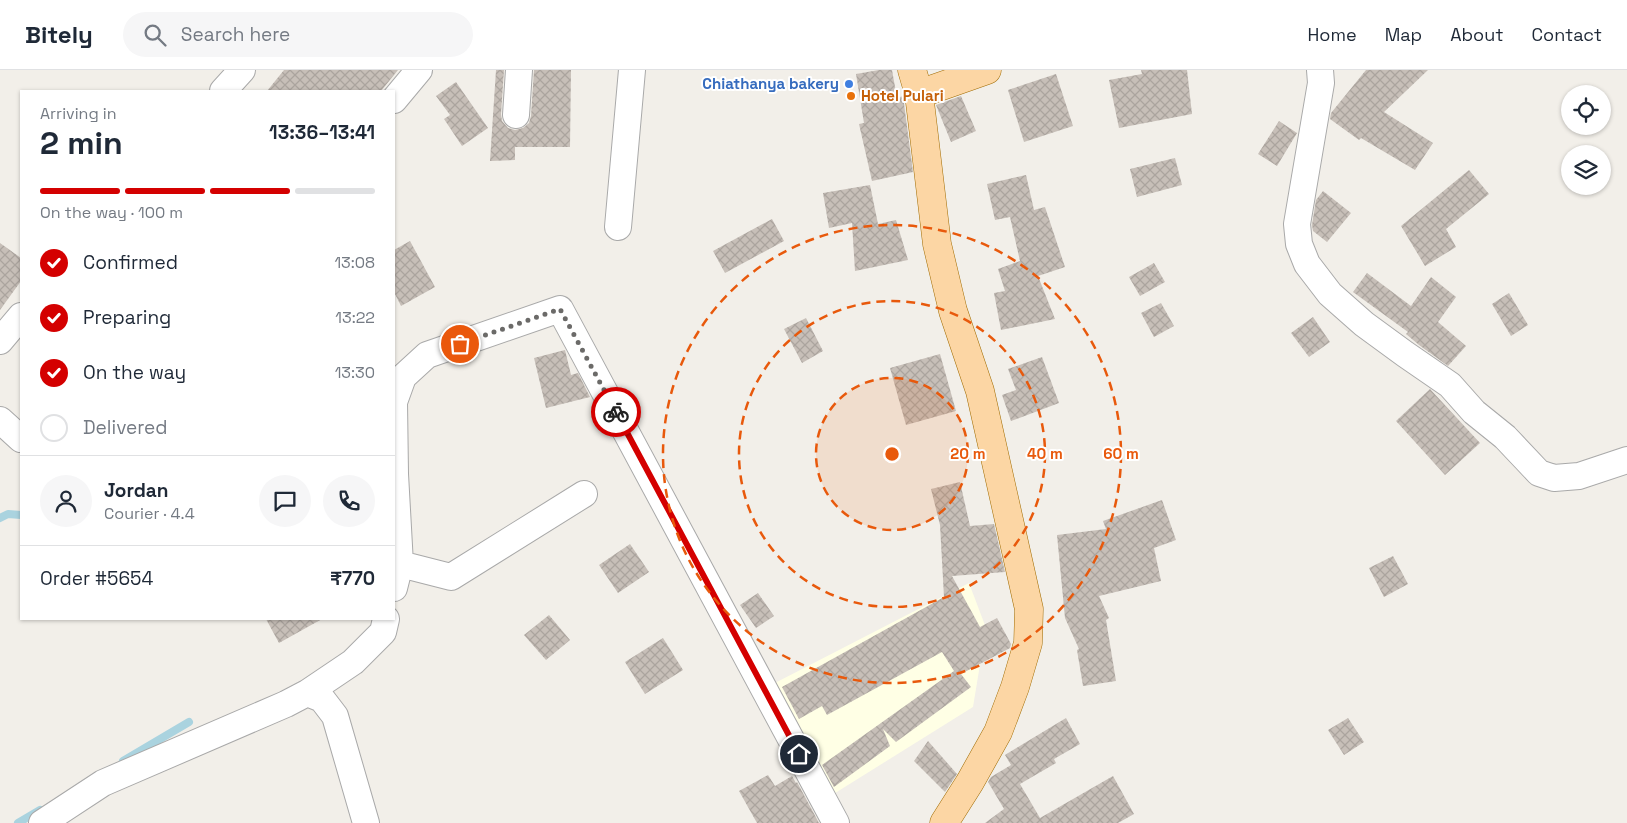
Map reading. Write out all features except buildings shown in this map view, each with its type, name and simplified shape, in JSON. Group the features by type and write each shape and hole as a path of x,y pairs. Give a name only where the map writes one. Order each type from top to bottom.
{"main road":[{"path":"944,823 998,732 1015,687 1028,644 1029,609 980,391 952,311 937,244 916,82 987,70"}],"street":[{"path":"224,90 242,70"},
{"path":"395,99 419,70"},
{"path":"516,115 519,70"},
{"path":"618,227 632,70"},
{"path":"1320,70 1321,82 1296,224 1299,244 1308,264 1330,294 1364,324 1450,385 1474,412 1505,438 1539,472 1554,478 1579,476 1627,460"},
{"path":"395,399 403,377 427,355 560,309 836,823"},
{"path":"0,420 20,439"},
{"path":"395,474 397,576 451,576 584,494"},
{"path":"42,823 103,783 286,704 307,693 353,662 383,632 386,620"},
{"path":"307,693 322,700 335,716 366,823"}],"shaded area":[{"path":"969,583 986,628 973,707 832,795 773,684"}],"waterway":[{"path":"0,518 8,514 20,515"},
{"path":"123,761 189,722"},
{"path":"18,823 40,810"}],"way so far":[{"path":"460,344 560,309 616,412"}],"place":[{"name":"Chiathanya bakery","path":"849,84"},
{"name":"Hotel Pulari","path":"851,96"}],"route":[{"path":"616,412 799,754"}]}
